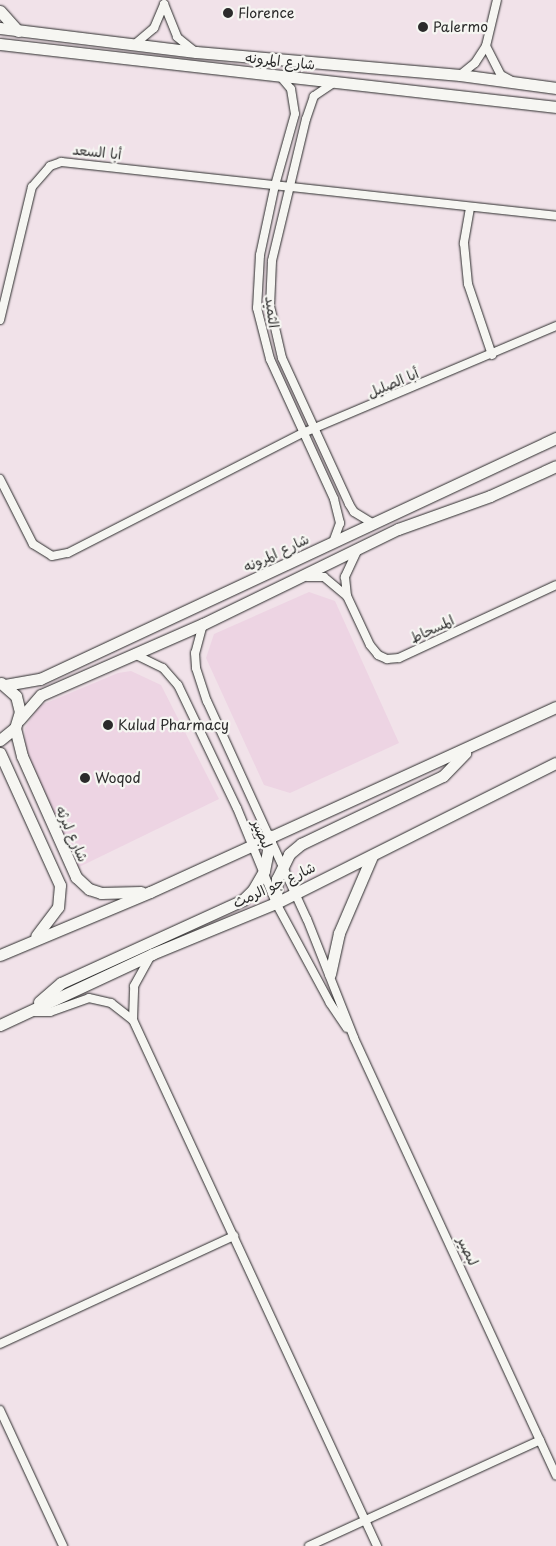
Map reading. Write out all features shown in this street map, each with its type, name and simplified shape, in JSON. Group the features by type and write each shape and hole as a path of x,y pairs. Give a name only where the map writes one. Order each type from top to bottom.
{"street":[{"path":"460,75 475,63 486,46 497,0"},
{"path":"135,44 154,28 164,2"},
{"path":"164,2 177,37 196,52"},
{"path":"0,11 18,31"},
{"name":"شارع المرونه","path":"0,28 196,52 460,75 556,88"},
{"name":"شارع المرونه","path":"3,46 556,107"},
{"path":"486,46 501,75 513,82"},
{"name":"الثميد","path":"280,76 290,89 295,114 275,185 258,269 257,308 270,359 337,507 339,527 333,542"},
{"name":"الثميد","path":"336,82 319,90 311,104 288,186 272,261 270,306 282,358 348,504 354,512 372,523"},
{"name":"أبا السعد","path":"0,320 32,187 50,166 72,161 275,185"},
{"path":"275,185 556,216"},
{"path":"470,208 464,243 468,284 492,354"},
{"name":"أبا الصليل","path":"303,433 556,326"},
{"path":"0,479 33,544 52,556 60,555 303,433"},
{"name":"شارع المرونه","path":"2,684 34,682 556,438"},
{"path":"0,740 17,724 41,695 204,624 357,551 398,529 490,496 556,466"},
{"path":"0,502 8,498"},
{"name":"المسحاط","path":"357,551 345,577 347,596 370,645 378,655 387,660 399,658 556,585"},
{"name":"المسحاط","path":"300,578 324,577 347,596"},
{"name":"لبصير","path":"204,624 195,653 196,668 238,770 296,892 354,1038 556,1476"},
{"name":"لبصير","path":"134,654 163,668 178,685 253,845 276,902 330,1003 354,1038"},
{"name":"شارع لبرثه","path":"2,684 16,696 17,724 22,756 76,877 89,889 101,894 150,892"},
{"path":"0,955 33,939 150,892 556,707"},
{"path":"276,902 274,887 289,854 301,844 443,776 469,748"},
{"path":"0,753 60,885 58,907 33,939"},
{"name":"شارع جو الرمث","path":"0,1024 152,954 276,902 556,763"},
{"path":"28,1012 61,983 242,900 253,890 264,871 271,836"},
{"path":"330,974 339,933 372,856"},
{"path":"152,954 134,986 133,1020 377,1546"},
{"path":"28,1012 50,1012 89,998 111,1003 133,1020"},
{"path":"0,1344 234,1236"},
{"path":"0,1410 63,1546"},
{"path":"309,1546 540,1440"}],"shaded area":[{"path":"309,592 335,601 399,743 290,793 264,785 206,658 214,634"},
{"path":"131,671 161,685 219,799 77,868 24,752 25,728 39,706 118,673"}],"place":[{"name":"Florence","path":"228,13"},
{"name":"Palermo","path":"423,27"},
{"name":"Kulud Pharmacy","path":"108,725"},
{"name":"Woqod","path":"85,778"}]}
